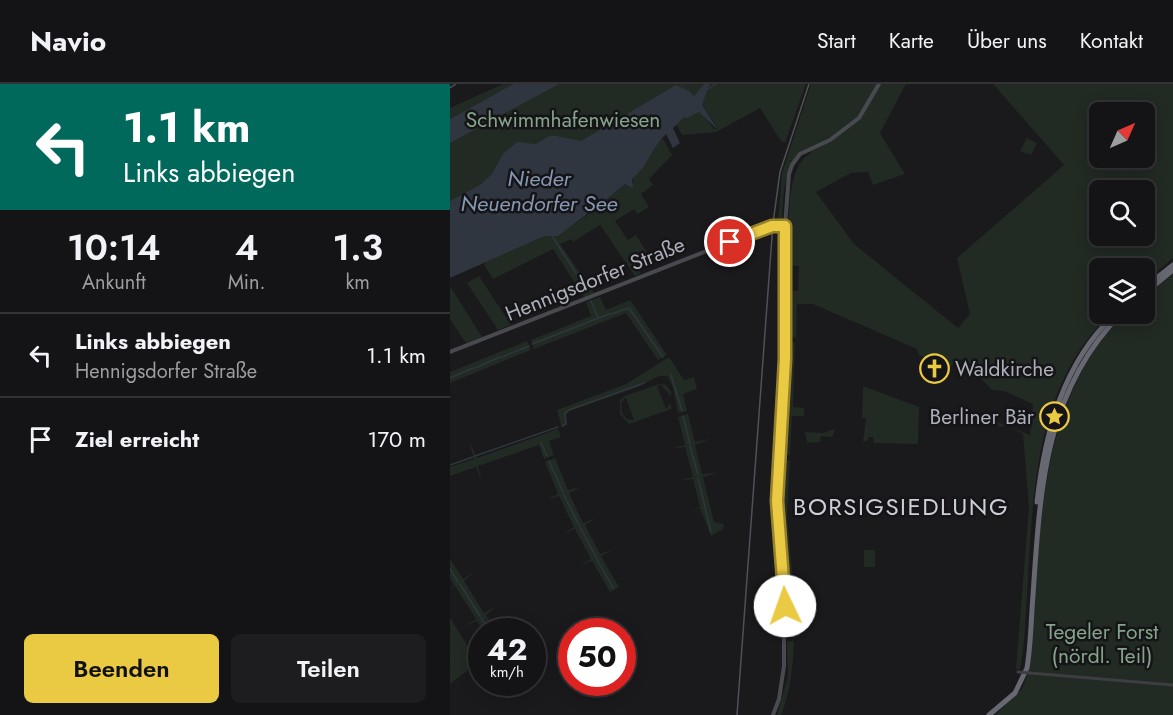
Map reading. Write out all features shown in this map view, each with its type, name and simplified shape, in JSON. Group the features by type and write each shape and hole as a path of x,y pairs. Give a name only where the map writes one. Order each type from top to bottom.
{"highway":[{"path":"1155,279 1173,265"},
{"path":"1155,285 1173,270"},
{"path":"984,715 1012,691 1024,667 1038,494 1056,408 1070,373 1082,352 1106,324"},
{"path":"989,715 1015,693 1027,668 1040,501 1059,410 1084,357 1112,324"}],"main road":[{"path":"773,715 780,693 784,666 782,632 785,597 777,501 785,359 785,226 791,167 806,151 830,140 851,126 861,115 879,84"},
{"name":"Hennigsdorfer Straße","path":"450,352 752,233 772,226 785,226"}],"street":[{"path":"1018,672 1173,685"}],"green space":[{"path":"503,84 513,84 450,119 450,108"},
{"name":"Schwimmhafenwiesen","path":"554,84 704,84 694,97 603,144 450,201 450,141"},
{"path":"710,84 806,84 785,143 781,141 760,108 716,132 682,135 676,124 685,116 695,112 702,113 714,129 718,129 702,105"},
{"path":"811,84 906,84 880,133 905,174 873,185 868,172 851,173 816,192 854,244 958,328 970,314 957,258 1064,165 993,84 1173,84 1173,258 1155,273 1155,258 1089,258 1089,324 1101,324 1085,343 1065,375 1051,410 1042,446 1032,521 1025,633 1020,669 1016,669 1029,507 1023,434 1008,426 1030,435 1033,404 1004,391 992,390 962,359 955,364 966,381 958,371 956,372 954,362 942,380 947,367 919,355 917,349 813,304 797,304 796,338 788,334 788,291 798,291 799,266 789,265 790,204 796,172 802,160 811,153 809,148 794,160 786,178 782,219 778,220 782,173"},
{"path":"662,137 672,155 649,179 653,185 641,194 649,207 638,214 634,209 615,221 628,240 636,235 649,256 636,265 641,273 635,276 600,225 573,242 572,239 560,244 594,293 584,297 553,249 493,279 484,265 486,262 545,236 558,235 602,205 625,184 634,183 632,179 641,170"},
{"path":"1027,138 1037,143 1031,155 1020,151"},
{"name":"Tegeler Forst (nördl. Teil)","path":"1173,274 1173,715 995,715 1022,689 1029,670 1040,529 1047,480 1057,433 1073,389 1096,349 1117,324 1155,324 1155,289"},
{"path":"479,276 511,325 498,330 467,283"},
{"path":"450,286 482,337 466,343 450,319"},
{"path":"600,297 606,310 630,300 667,355 658,360 626,313 534,349 531,340 591,316 586,302"},
{"path":"527,341 531,350 450,383 450,372"},
{"path":"788,342 795,343 793,407 804,408 804,416 792,416 790,456 784,453 783,446 788,403"},
{"path":"669,357 684,380 694,377 697,389 683,394 687,411 678,413 673,387 667,376 659,376 638,387 569,411 566,415 567,424 562,428 557,410 626,384"},
{"path":"659,384 666,385 671,396 661,385 657,386 666,409 671,403 671,409 629,424 620,414 620,400 625,396","holes":["626,398 634,420 627,419 622,413 621,403"]},
{"path":"863,386 919,407 918,444 874,443 873,437 868,437 868,440 863,442 866,418 862,418"},
{"path":"688,414 695,442 710,439 695,445 702,474 718,473 703,477 714,522 724,524 723,529 711,536 700,508 686,515 700,507 693,479 678,481 693,477 685,447 670,449 685,445 678,417"},
{"path":"996,423 1008,426 1000,427"},
{"path":"558,429 561,437 549,441 554,455 544,459 539,445 478,466 482,482 476,467 450,476 450,467 474,459 469,441 477,458"},
{"path":"835,430 832,437 821,436 820,442 807,443 805,432 823,433"},
{"path":"555,458 568,490 581,487 569,493 583,523 596,518 585,525 600,554 613,550 601,556 619,587 610,592 592,561 579,566 591,559 575,529 563,534 574,527 559,496 546,500 558,494 545,462"},
{"path":"790,460 787,516 795,603 794,637 786,634 789,598 785,529 781,517 783,462"},
{"path":"864,550 875,550 875,567 864,567"},
{"path":"450,559 463,579 476,571 464,581 484,613 497,606 486,615 488,618 475,618 455,586 450,589 454,585 450,578"},
{"path":"450,618 468,646 468,670 450,684"},
{"path":"787,641 794,641 791,678 781,715 777,715 788,676"}],"water":[{"path":"513,84 559,84 450,143 450,119"},
{"name":"Nieder Neuendorfer See","path":"704,84 710,84 702,105 718,130 699,112 687,118 684,117 673,128 680,143 673,148 666,134 656,145 642,169 632,179 633,188 625,184 597,208 599,212 594,209 558,236 545,236 450,278 450,201 480,185 492,174 503,154 517,142 536,144 549,136 581,141 676,85 694,96"}],"waterway":[{"path":"707,90 716,84"},
{"path":"552,236 587,290"},
{"path":"591,301 598,318"},
{"path":"611,314 629,308 663,357"},
{"path":"588,322 609,314"},
{"path":"532,344 586,323"},
{"path":"502,357 529,346"},
{"path":"475,368 500,357"},
{"path":"450,378 473,368"},
{"path":"671,375 682,411"},
{"path":"562,426 566,424 565,413 569,410 644,383"},
{"path":"683,416 690,444"},
{"path":"475,456 558,427"},
{"path":"541,442 547,456"},
{"path":"690,446 698,475"},
{"path":"450,465 473,457"},
{"path":"549,461 563,492"},
{"path":"698,478 711,532"},
{"path":"564,495 579,525"},
{"path":"580,527 596,557"},
{"path":"597,559 613,588"},
{"path":"450,569 458,582"},
{"path":"460,584 480,616"}],"tram line":[{"path":"737,715 773,223 780,172 809,84"}],"railway":[{"path":"450,88 456,84"}],"place":[{"name":"Waldkirche","path":"934,369"},
{"name":"Berliner Bär","path":"1055,417"}],"district":[{"name":"BORSIGSIEDLUNG","path":"901,507"}],"route":[{"path":"730,242 772,226 785,226 785,359 777,501 785,606"}]}
